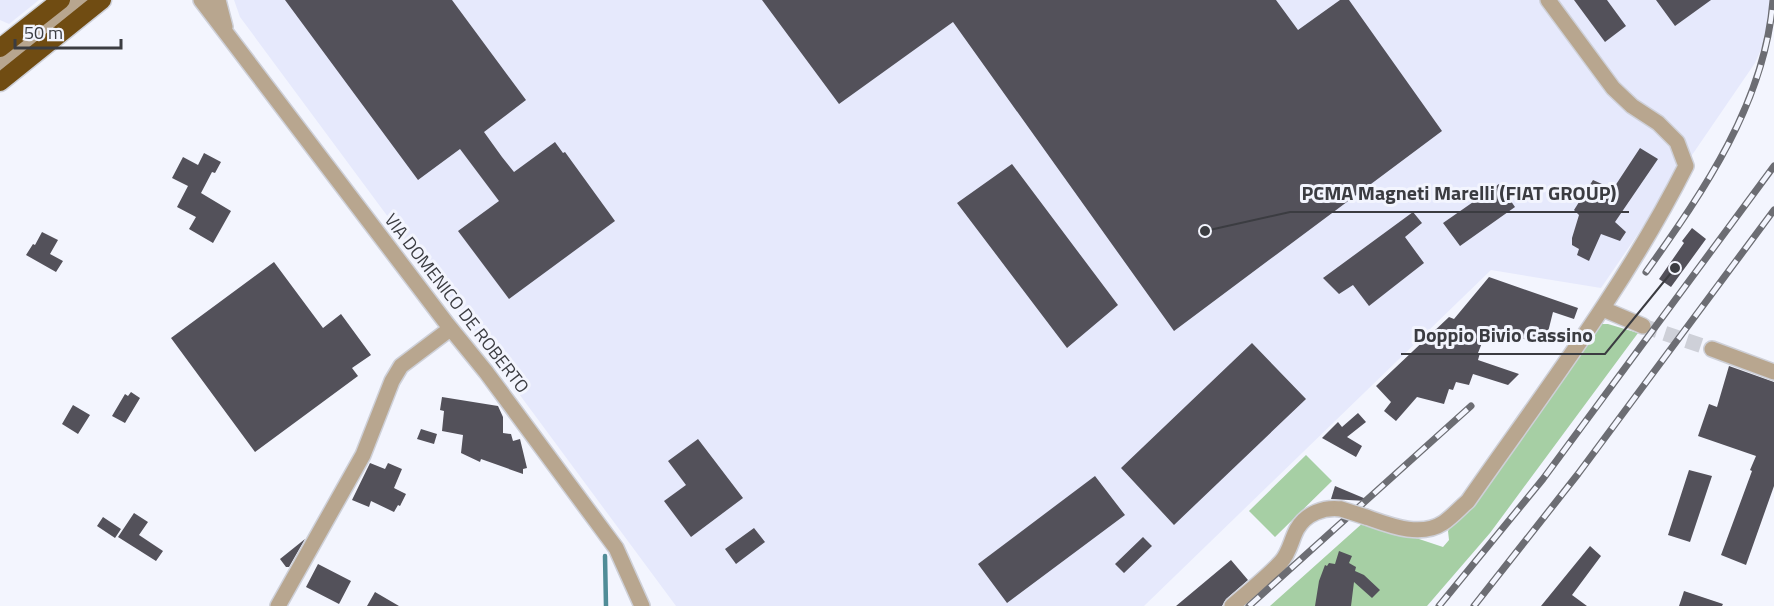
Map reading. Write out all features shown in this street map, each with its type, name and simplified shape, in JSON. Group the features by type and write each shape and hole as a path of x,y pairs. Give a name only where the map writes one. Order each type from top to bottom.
{"highway":[{"path":"0,48 61,0"},
{"path":"0,82 102,0"}],"street":[{"path":"0,63 80,0"},
{"name":"VIA DOMENICO DE ROBERTO","path":"201,0 450,329 486,372 616,548 642,606"},
{"name":"VIA DOMENICO DE ROBERTO","path":"218,0 226,33"},
{"path":"1232,606 1279,564 1286,556 1298,528 1308,517 1320,510 1341,509 1400,529 1426,529 1442,524 1468,501 1603,309 1672,194 1686,166 1677,142 1658,123 1632,106 1613,88 1548,0"},
{"path":"1603,309 1642,326"},
{"path":"278,606 363,455 392,381 401,366 450,329"},
{"path":"1712,349 1774,372"}],"shaded area":[{"path":"0,0 39,0 9,24 0,20"},
{"path":"234,0 1774,0 1774,20 1755,63 1601,288 1491,270 1144,606 676,606 240,17"}],"green space":[{"path":"1601,324 1638,333 1490,533 1427,606 1270,606 1365,521 1443,547 1449,540 1448,531 1595,329"},
{"path":"1306,455 1332,481 1275,537 1249,511"}],"building":[{"path":"285,0 452,0 526,100 484,132 502,157 514,172 555,142 563,153 565,152 615,221 509,299 458,231 499,201 460,149 418,180"},
{"path":"762,0 1276,0 1298,30 1340,0 1349,0 1442,131 1174,331 953,22 839,104"},
{"path":"1574,0 1607,0 1626,26 1605,42"},
{"path":"1656,0 1711,0 1675,26"},
{"path":"1640,148 1658,159 1615,222 1626,232 1620,241 1601,234 1589,261 1577,255 1579,249 1572,245 1572,238 1579,215 1574,210 1593,180 1613,189"},
{"path":"204,153 221,162 215,173 212,172 201,193 231,211 213,243 189,229 196,217 177,207 188,186 172,178 183,157 198,165"},
{"path":"1012,164 1118,305 1067,348 957,203"},
{"path":"1499,184 1515,207 1460,246 1443,223"},
{"path":"1413,212 1422,223 1405,237 1424,263 1369,306 1353,285 1339,294 1323,278"},
{"path":"1692,228 1706,239 1671,287 1659,279"},
{"path":"42,232 58,240 50,254 63,261 56,272 26,255"},
{"path":"274,262 323,328 341,314 371,355 352,368 358,376 255,452 171,338"},
{"path":"1489,277 1578,308 1574,319 1553,312 1545,344 1487,330 1478,353 1480,353 1478,360 1519,374 1508,385 1473,374 1469,385 1456,382 1453,390 1449,389 1444,404 1417,397 1396,421 1384,411 1391,402 1376,386 1449,317 1454,319"},
{"path":"1252,343 1306,399 1174,525 1121,468"},
{"path":"1729,366 1774,382 1774,486 1746,565 1721,555 1756,456 1698,436 1709,404 1717,407"},
{"path":"131,392 140,398 125,423 112,416 125,394 128,396"},
{"path":"442,397 498,406 503,417 503,433 511,434 513,441 520,439 527,468 523,469 523,474 481,459 480,462 461,453 463,435 442,431 444,411 440,410"},
{"path":"73,405 90,415 78,434 62,424"},
{"path":"1358,413 1366,422 1347,437 1362,446 1356,457 1322,438 1338,422 1342,427"},
{"path":"421,429 437,434 434,444 417,439"},
{"path":"698,439 743,498 691,537 664,501 686,485 668,461"},
{"path":"370,463 385,469 388,463 402,469 394,488 406,494 394,512 371,501 369,507 352,500"},
{"path":"1689,470 1712,476 1690,542 1668,535"},
{"path":"1095,476 1125,515 1007,603 978,564"},
{"path":"1335,486 1366,499 1366,501 1331,499"},
{"path":"134,513 148,522 139,535 163,551 156,561 118,537"},
{"path":"103,517 121,529 115,538 97,526"},
{"path":"754,528 765,542 736,564 725,549"},
{"path":"1143,537 1152,546 1124,573 1115,564"},
{"path":"305,539 289,567 286,567 280,559"},
{"path":"1590,546 1601,556 1572,595 1587,606 1541,606"},
{"path":"1339,551 1352,556 1349,563 1356,567 1355,571 1364,575 1380,590 1372,598 1354,582 1351,606 1315,606 1319,581 1325,565 1335,564"},
{"path":"1231,560 1248,580 1226,599 1222,606 1176,606"},
{"path":"318,564 351,581 339,604 306,587"},
{"path":"1684,591 1723,604 1722,606 1679,606"},
{"path":"375,592 399,606 367,606"}],"waterway":[{"path":"605,556 606,606"}],"tunnel":[{"path":"1643,326 1712,349"}],"railway":[{"path":"1646,272 1710,177 1745,110 1768,38 1773,0"},
{"path":"1439,606 1543,479 1774,166"},
{"path":"1474,606 1578,474 1774,210"},
{"path":"1249,606 1471,406"}],"place":[{"name":"PCMA Magneti Marelli (FIAT GROUP)","path":"1205,231"},
{"name":"Doppio Bivio Cassino","path":"1675,268"}]}
